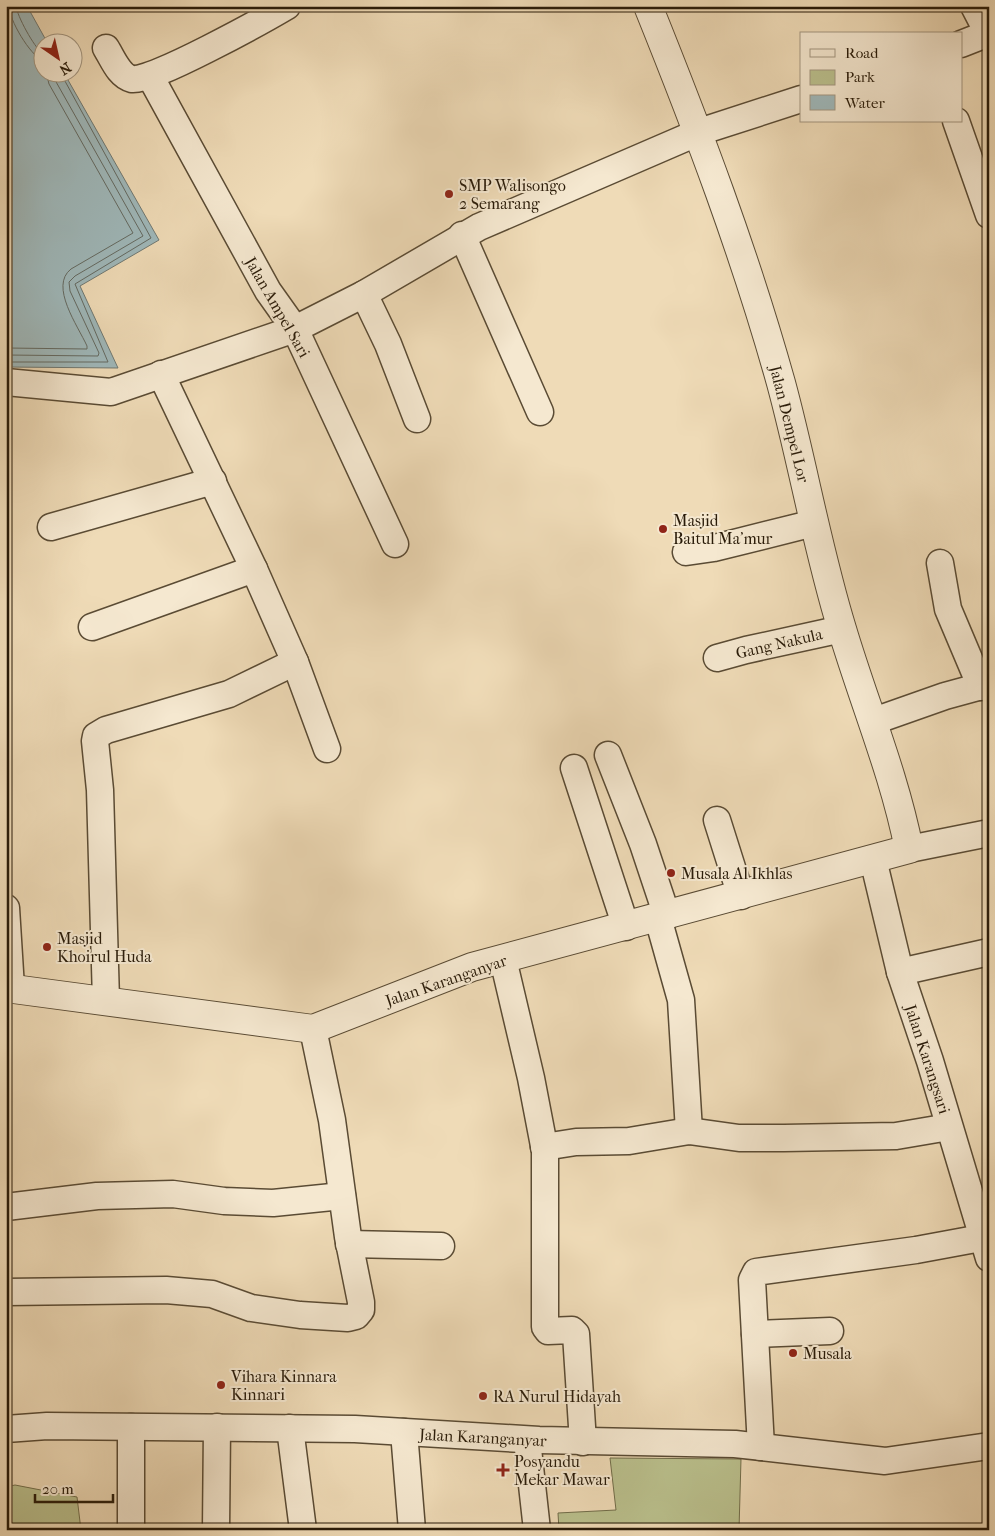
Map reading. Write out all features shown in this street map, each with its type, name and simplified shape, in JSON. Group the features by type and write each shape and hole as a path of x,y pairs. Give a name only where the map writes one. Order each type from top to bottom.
{"street":[{"path":"106,48 126,77 138,80 150,76 287,6"},
{"name":"Jalan Dempel Lor","path":"648,6 699,132 750,279 781,384 814,523 842,628 874,720 909,849"},
{"path":"962,44 988,33 974,6"},
{"name":"Jalan Ampel Sari","path":"150,76 268,291 295,330 395,544"},
{"path":"6,382 111,392 295,330 364,294 462,235 699,132 800,99"},
{"path":"956,122 989,215"},
{"path":"462,235 540,412"},
{"path":"364,294 388,344 417,419"},
{"path":"161,374 254,569 295,662 327,749"},
{"path":"51,527 213,481"},
{"path":"686,552 714,548 814,523"},
{"path":"874,720 985,686 948,609 940,563"},
{"path":"92,627 254,569"},
{"name":"Gang Nakula","path":"717,658 842,628"},
{"path":"106,1001 100,790 96,736 106,730 229,694 295,662"},
{"path":"608,755 642,844 662,917 681,1000 688,1131"},
{"path":"574,768 626,927"},
{"path":"717,820 741,896"},
{"path":"909,849 989,833"},
{"name":"Jalan Karanganyar","path":"9,988 313,1029 472,968 909,849"},
{"name":"Jalan Karangsari","path":"873,859 900,972 930,1061 985,1248"},
{"path":"6,908 9,988"},
{"path":"900,972 989,952"},
{"path":"502,960 531,1078 544,1147 546,1327 548,1331 572,1330 576,1334 583,1442"},
{"path":"6,1292 166,1290 212,1294 251,1308 300,1315 348,1318 356,1316 361,1310 349,1244 332,1120 313,1029"},
{"path":"544,1147 576,1142 629,1141 688,1131 739,1138 784,1138 896,1136 949,1127"},
{"path":"6,1207 97,1196 173,1194 224,1201 273,1203 342,1196"},
{"path":"349,1244 441,1246"},
{"path":"761,1447 752,1280 756,1272 916,1250 985,1248"},
{"path":"755,1334 830,1331"},
{"path":"131,1427 131,1530"},
{"name":"Jalan Karanganyar","path":"6,1429 131,1427 290,1428 404,1432 527,1440 735,1444 884,1461 989,1446"},
{"path":"216,1530 217,1427"},
{"path":"290,1428 303,1530"},
{"path":"404,1432 412,1530"},
{"path":"527,1440 538,1530"}],"green space":[{"path":"610,1458 741,1459 739,1530 559,1530 558,1513 616,1510"},
{"path":"15,1485 77,1497 81,1530 6,1530 6,1487"}],"water":[{"path":"6,6 27,6 41,32 32,32 32,82 69,82 159,240 80,286 118,368 6,367"}],"place":[{"name":"SMP Walisongo 2 Semarang","path":"449,194"},
{"name":"Masjid Baitul Ma'mur","path":"663,529"},
{"name":"Musala Al Ikhlas","path":"671,873"},
{"name":"Masjid Khoirul Huda","path":"47,947"},
{"name":"Musala","path":"793,1353"},
{"name":"Vihara Kinnara Kinnari","path":"221,1385"},
{"name":"RA Nurul Hidayah","path":"483,1396"},
{"name":"Posyandu Mekar Mawar","path":"503,1470"}]}
